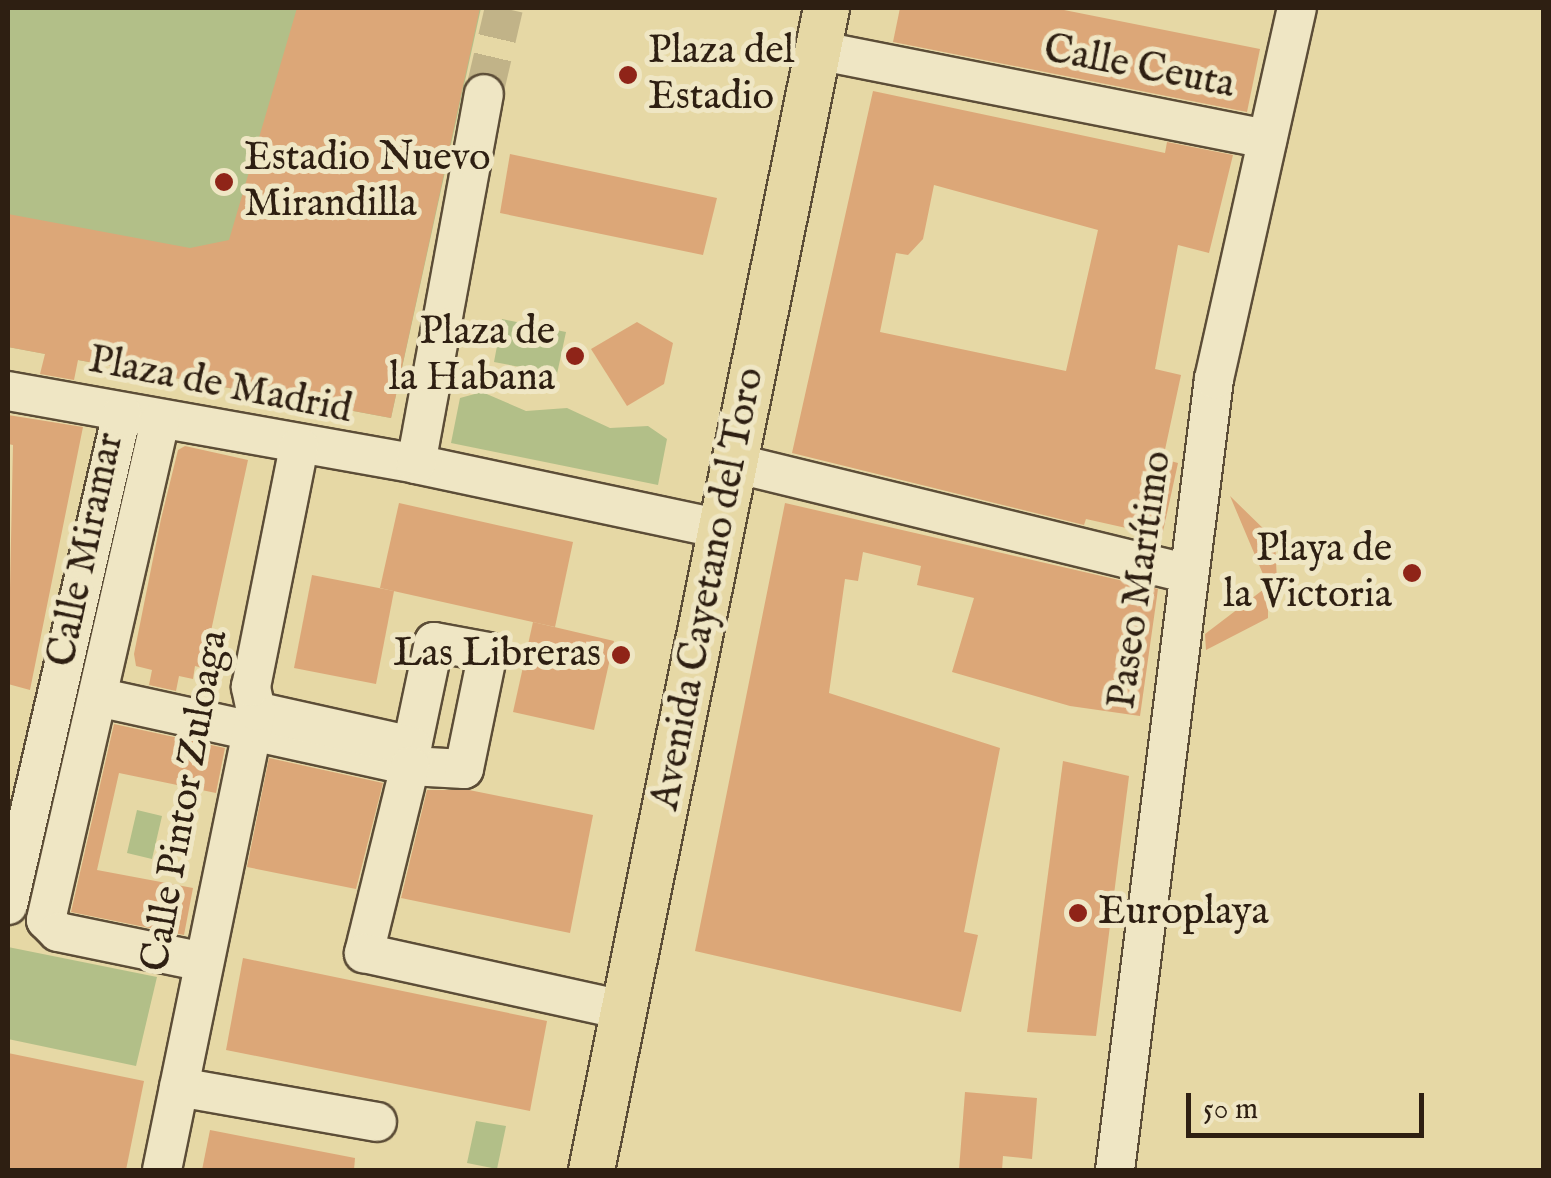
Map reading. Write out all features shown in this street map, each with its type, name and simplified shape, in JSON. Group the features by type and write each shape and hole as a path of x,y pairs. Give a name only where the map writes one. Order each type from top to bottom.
{"main road":[{"name":"Avenida Cayetano del Toro","path":"591,1170 822,29"}],"street":[{"name":"Paseo Marítimo","path":"1115,1170 1186,573 1214,379 1297,8"},
{"name":"Calle Ceuta","path":"822,29 1267,139"},
{"path":"416,464 484,94"},
{"name":"Plaza de Madrid","path":"8,390 299,447 416,464 720,529"},
{"name":"Calle Miramar","path":"8,905 122,413"},
{"name":"Calle Miramar","path":"160,421 102,698 89,710 50,927 204,962"},
{"name":"Calle Pintor Zuloaga","path":"162,1170 254,720 251,687 299,447"},
{"path":"734,463 1186,573"},
{"path":"102,698 254,720 412,746 434,642 488,652 464,768 410,766 254,720"},
{"path":"410,766 364,952 624,1010"},
{"path":"180,1086 376,1122"}],"green space":[{"name":"Estadio Nuevo Mirandilla","path":"8,8 481,8 391,418 8,347"},
{"path":"502,319 566,332 557,374 494,362"},
{"path":"482,392 526,411 567,408 610,428 648,426 667,439 658,485 451,443 460,398"},
{"path":"137,810 162,816 152,859 127,853"},
{"path":"8,947 157,977 136,1066 8,1039"},
{"path":"476,1121 506,1126 497,1169 467,1163"}],"building":[{"name":"Estadio Nuevo Mirandilla","path":"297,8 480,8 391,418 78,360 74,380 40,374 45,354 8,347 8,214 190,248 229,240"},
{"path":"900,8 1054,8 1260,49 1247,112 893,42"},
{"path":"873,91 1165,153 1167,142 1233,155 1209,253 1178,245 1155,369 1181,375 1163,459 1178,463 1162,536 1086,519 1084,525 792,453","holes":["934,185 1098,230 1066,371 880,332 896,253 908,255 923,239"]},
{"path":"510,154 717,198 703,255 500,213"},
{"path":"637,322 673,343 664,384 627,406 591,349"},
{"path":"8,415 83,427 30,690 8,684 13,445 8,444"},
{"path":"185,446 248,460 203,668 195,666 193,679 179,676 176,691 149,685 152,670 136,666 134,654 161,519 178,450"},
{"path":"1230,496 1275,540 1278,603 1268,587 1268,618 1206,650 1205,634 1268,586"},
{"path":"399,503 573,542 555,627 380,588"},
{"path":"785,503 1158,589 1140,716 1070,706 952,672 974,598 917,585 921,566 863,552 858,581 845,579 829,693 1000,748 964,932 978,935 961,1012 695,951"},
{"path":"312,575 394,591 376,684 294,668"},
{"path":"533,622 614,641 594,730 513,712"},
{"path":"114,724 225,748 216,793 119,773 97,870 193,888 184,935 71,912"},
{"path":"269,758 383,783 356,889 247,867"},
{"name":"Europlaya","path":"1063,761 1129,776 1096,1036 1027,1032"},
{"path":"427,790 469,790 593,815 570,933 401,898"},
{"path":"243,958 547,1021 530,1111 226,1050"},
{"path":"8,1053 144,1081 126,1170 8,1170"},
{"path":"965,1092 1037,1098 1032,1159 1003,1156 1002,1170 959,1170"},
{"path":"210,1130 355,1158 354,1170 202,1170"}],"tunnel":[{"path":"484,94 504,8"}],"place":[{"name":"Plaza del Estadio","path":"628,75"},
{"name":"Estadio Nuevo Mirandilla","path":"224,182"},
{"name":"Plaza de la Habana","path":"575,356"},
{"name":"Playa de la Victoria","path":"1412,573"},
{"name":"Las Libreras","path":"621,655"},
{"name":"Europlaya","path":"1078,913"}]}
